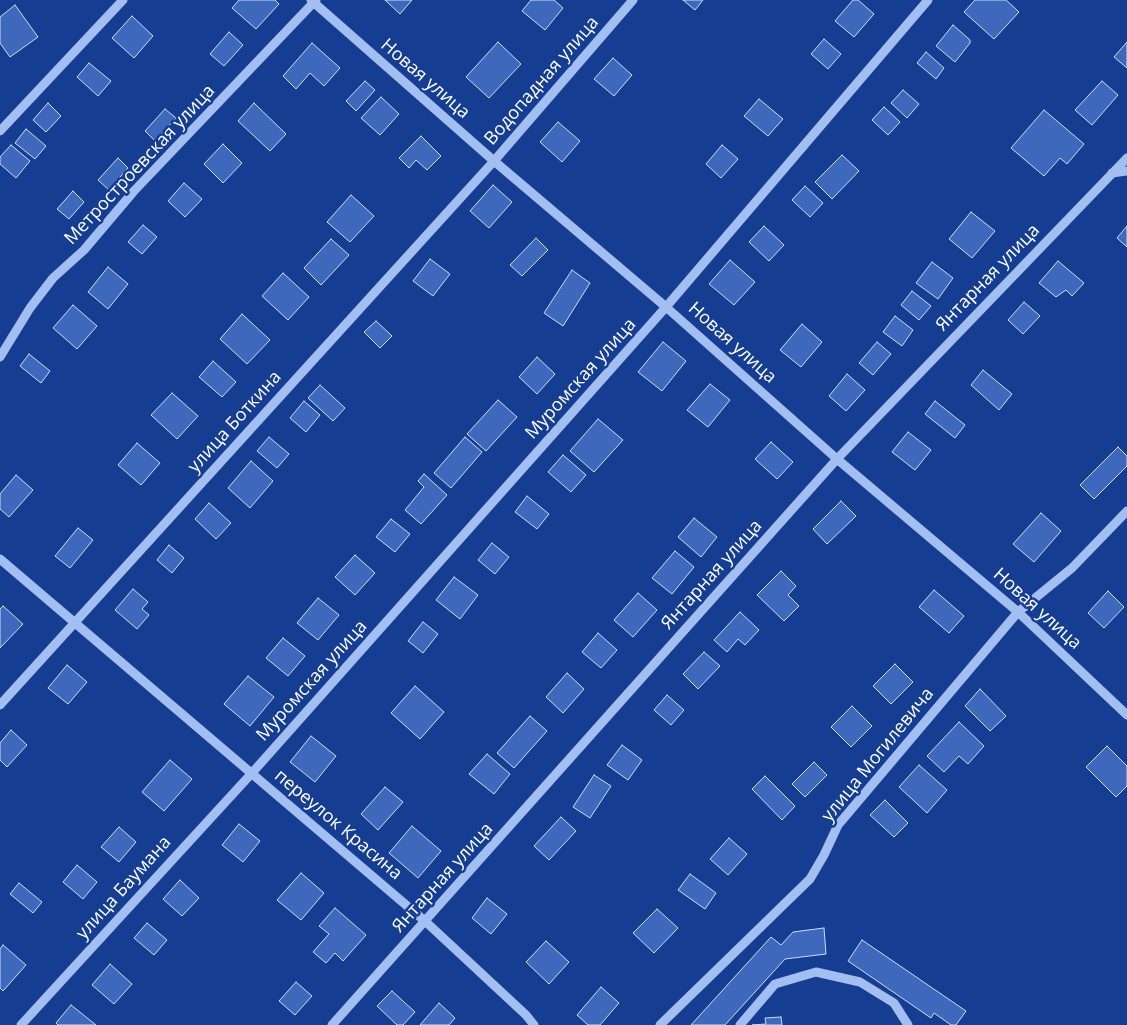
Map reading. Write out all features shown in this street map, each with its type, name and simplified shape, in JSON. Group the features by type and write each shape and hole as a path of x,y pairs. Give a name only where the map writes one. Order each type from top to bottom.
{"street":[{"path":"0,132 123,0"},
{"name":"Водопадная улица","path":"494,161 634,0"},
{"name":"Муромская улица","path":"252,773 666,307 928,0"},
{"name":"Новая улица","path":"314,1 494,161 666,307 837,459 1018,612 1127,715"},
{"name":"Метростроевская улица","path":"0,357 30,308 53,278 84,250 134,191 314,1"},
{"name":"Янтарная улица","path":"332,1025 426,922 837,459 1127,158"},
{"name":"улица Боткина","path":"0,705 494,161"},
{"path":"1112,173 1127,171"},
{"name":"улица Могилевича","path":"660,1025 810,878 824,855 838,825 1018,612 1072,568 1127,511"},
{"name":"переулок Красина","path":"0,560 426,922 526,1015 534,1025"},
{"name":"улица Баумана","path":"21,1025 252,773"},
{"path":"740,1025 774,984 816,972 860,982 894,1003 908,1025"}],"building":[{"path":"239,0 275,0 279,4 256,29 232,8"},
{"path":"385,0 412,0 400,14"},
{"path":"531,0 554,0 563,8 545,30 522,11"},
{"path":"683,0 703,0 695,10"},
{"path":"853,0 858,0 874,14 854,37 835,21"},
{"path":"975,0 1006,0 1019,12 994,39 964,12"},
{"path":"15,5 38,37 10,57 0,43 0,17"},
{"path":"132,16 153,36 134,58 112,38"},
{"path":"953,25 970,40 970,43 955,62 936,46"},
{"path":"229,32 243,45 224,66 210,54"},
{"path":"824,39 841,54 828,69 811,54"},
{"path":"498,42 521,64 489,98 466,77"},
{"path":"1127,42 1127,68 1114,57"},
{"path":"312,43 340,68 324,86 310,73 296,89 283,76"},
{"path":"926,52 944,68 936,79 917,63"},
{"path":"613,58 632,75 614,96 594,79"},
{"path":"89,63 111,81 98,96 77,77"},
{"path":"365,81 375,90 356,111 346,101"},
{"path":"1102,81 1118,95 1092,125 1075,110"},
{"path":"903,90 919,104 907,118 891,103"},
{"path":"381,97 399,114 380,135 361,118"},
{"path":"759,99 783,119 768,136 744,116"},
{"path":"48,103 61,116 46,132 33,120"},
{"path":"254,103 286,134 270,151 238,121"},
{"path":"884,107 900,122 888,135 872,120"},
{"path":"165,109 176,118 155,141 145,131"},
{"path":"1044,110 1084,144 1067,164 1060,158 1044,176 1011,148"},
{"path":"558,122 580,141 562,162 540,142"},
{"path":"26,129 46,146 35,159 15,143"},
{"path":"421,136 441,156 427,170 416,160 409,168 399,158"},
{"path":"223,144 242,163 223,183 204,164"},
{"path":"11,145 30,161 16,178 0,164 0,157"},
{"path":"722,145 738,159 721,178 706,164"},
{"path":"842,155 859,171 832,199 815,182"},
{"path":"118,158 128,168 109,190 98,180"},
{"path":"184,183 202,199 185,217 168,201"},
{"path":"493,185 512,202 489,228 470,211"},
{"path":"805,186 823,203 810,217 792,200"},
{"path":"73,191 84,202 69,219 57,209"},
{"path":"351,195 374,216 350,242 327,222"},
{"path":"971,212 995,231 972,258 949,239"},
{"path":"143,225 157,237 142,254 128,242"},
{"path":"764,226 784,245 769,261 749,242"},
{"path":"1127,226 1127,247 1117,238"},
{"path":"536,238 548,250 522,276 510,265"},
{"path":"331,239 349,255 321,285 304,268"},
{"path":"430,259 450,274 433,296 413,281"},
{"path":"730,260 755,282 734,305 709,284"},
{"path":"1058,261 1084,283 1072,296 1066,290 1056,297 1039,283"},
{"path":"932,262 953,278 938,299 916,283"},
{"path":"108,267 128,284 108,309 88,292"},
{"path":"572,270 590,283 563,326 544,313"},
{"path":"283,273 309,297 288,320 262,296"},
{"path":"912,291 931,306 919,320 901,305"},
{"path":"1024,302 1040,316 1023,334 1008,320"},
{"path":"73,305 97,326 77,349 53,328"},
{"path":"242,314 270,340 247,364 220,339"},
{"path":"895,316 913,330 902,346 883,332"},
{"path":"376,321 392,336 380,348 364,332"},
{"path":"802,324 822,342 801,367 780,350"},
{"path":"663,342 686,361 662,391 638,372"},
{"path":"877,342 891,354 873,375 859,363"},
{"path":"29,354 50,371 41,383 20,366"},
{"path":"537,357 555,374 537,394 519,377"},
{"path":"213,361 236,382 222,397 199,377"},
{"path":"983,370 1012,394 999,410 971,385"},
{"path":"847,374 865,390 846,411 829,396"},
{"path":"710,384 730,400 708,427 687,410"},
{"path":"320,385 345,408 333,421 308,398"},
{"path":"172,393 198,416 177,439 151,415"},
{"path":"498,400 517,417 486,451 467,434"},
{"path":"304,401 320,415 306,432 290,418"},
{"path":"935,401 965,425 955,438 925,414"},
{"path":"598,419 623,440 594,472 570,451"},
{"path":"908,432 931,450 915,470 892,452"},
{"path":"269,437 289,454 277,468 257,451"},
{"path":"465,437 482,452 451,488 434,473"},
{"path":"771,442 793,462 777,479 755,459"},
{"path":"137,443 160,463 141,485 118,465"},
{"path":"1118,447 1127,456 1127,466 1094,499 1080,485"},
{"path":"563,455 586,475 571,492 548,472"},
{"path":"251,461 273,481 250,508 228,488"},
{"path":"424,474 447,495 421,524 405,510 424,487 418,481"},
{"path":"16,475 33,490 9,517 0,509 0,494"},
{"path":"527,496 549,514 537,529 515,512"},
{"path":"841,501 856,516 827,544 813,529"},
{"path":"209,503 231,523 216,539 195,519"},
{"path":"1041,513 1061,531 1034,562 1013,544"},
{"path":"694,518 717,537 701,557 678,537"},
{"path":"391,519 410,534 395,552 376,537"},
{"path":"78,528 93,540 70,568 55,556"},
{"path":"492,543 509,557 495,574 478,560"},
{"path":"169,545 184,558 172,573 157,560"},
{"path":"675,551 694,567 672,594 652,578"},
{"path":"355,555 375,573 355,595 335,577"},
{"path":"781,571 796,586 788,595 799,606 784,621 757,595"},
{"path":"454,577 478,595 460,619 436,600"},
{"path":"133,589 148,602 142,609 149,615 137,629 115,610"},
{"path":"934,590 964,616 949,633 919,607"},
{"path":"1108,591 1124,607 1104,628 1088,613"},
{"path":"638,593 657,610 633,637 614,620"},
{"path":"318,598 339,615 318,640 297,623"},
{"path":"3,606 23,624 0,648 0,609"},
{"path":"740,612 759,630 745,645 738,639 727,652 714,640"},
{"path":"423,622 438,634 423,653 408,641"},
{"path":"598,633 617,650 601,668 582,652"},
{"path":"283,638 305,656 288,676 266,658"},
{"path":"704,652 720,666 698,689 683,674"},
{"path":"895,664 913,682 891,704 873,686"},
{"path":"67,665 87,682 68,704 48,688"},
{"path":"567,673 584,689 563,713 546,697"},
{"path":"248,676 274,697 250,726 224,704"},
{"path":"415,686 444,712 420,739 391,713"},
{"path":"980,689 1006,716 990,731 965,706"},
{"path":"667,695 684,710 671,725 654,710"},
{"path":"852,706 872,726 851,747 831,727"},
{"path":"530,716 547,731 514,768 497,753"},
{"path":"959,722 984,746 968,764 959,756 944,772 927,756"},
{"path":"11,730 27,745 7,767 0,760 0,743"},
{"path":"311,736 336,756 315,782 290,762"},
{"path":"622,745 642,760 628,780 607,765"},
{"path":"1107,746 1127,766 1127,786 1116,797 1086,767"},
{"path":"487,754 510,774 494,794 469,774"},
{"path":"170,760 192,779 164,811 142,792"},
{"path":"814,762 827,775 805,797 792,784"},
{"path":"919,765 947,790 927,813 899,787"},
{"path":"594,775 611,786 590,818 573,807"},
{"path":"765,776 795,806 782,820 752,789"},
{"path":"385,787 403,802 378,830 361,814"},
{"path":"885,800 908,823 894,837 870,815"},
{"path":"561,817 576,831 549,860 534,846"},
{"path":"239,824 260,841 243,862 222,845"},
{"path":"412,826 441,851 418,878 389,853"},
{"path":"119,827 136,842 119,862 101,847"},
{"path":"729,838 747,854 728,875 710,859"},
{"path":"77,865 97,882 83,899 63,882"},
{"path":"301,873 324,893 301,920 277,900"},
{"path":"690,874 716,893 705,909 678,890"},
{"path":"180,880 199,898 182,916 163,899"},
{"path":"19,883 42,902 33,913 10,894"},
{"path":"487,898 507,914 491,934 472,918"},
{"path":"335,908 366,935 343,961 335,953 326,963 313,952 329,934 319,926"},
{"path":"657,909 678,928 654,953 633,933"},
{"path":"147,923 167,940 154,955 134,938"},
{"path":"824,928 826,954 785,959 725,1025 691,1025 771,937 781,945 793,932"},
{"path":"862,940 966,1011 956,1025 951,1025 934,1013 931,1018 848,961"},
{"path":"546,941 569,962 549,984 526,962"},
{"path":"3,945 26,965 3,991 0,988 0,949"},
{"path":"110,964 132,984 114,1004 92,985"},
{"path":"296,982 312,996 295,1015 279,1001"},
{"path":"601,987 619,1003 600,1025 588,1025 577,1015"},
{"path":"392,991 415,1012 403,1025 397,1025 377,1006"},
{"path":"439,1003 455,1018 449,1025 420,1025"},
{"path":"71,1005 96,1025 58,1025 56,1023"},
{"path":"781,1017 782,1025 752,1025 766,1024 765,1018"}]}
